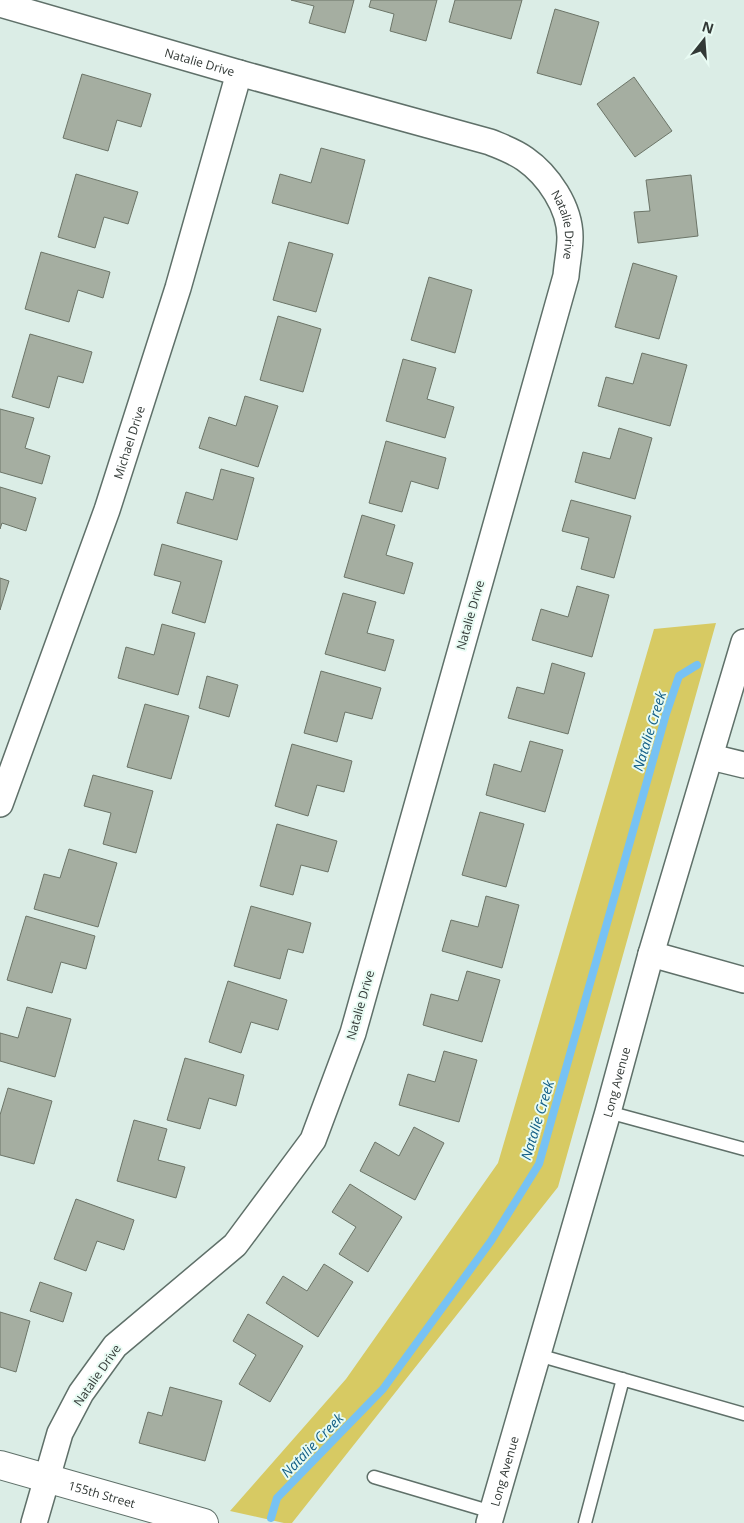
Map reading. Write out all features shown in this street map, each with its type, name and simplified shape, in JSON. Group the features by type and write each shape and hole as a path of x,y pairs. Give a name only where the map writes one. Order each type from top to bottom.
{"street":[{"name":"Natalie Drive","path":"0,4 239,73 490,142 524,158 536,167 546,179 565,211 570,237 566,276 353,1033 313,1140 235,1245 115,1346 81,1392 60,1433 34,1523"},
{"name":"Michael Drive","path":"0,804 108,510 178,288 239,73"},
{"name":"Long Avenue","path":"491,1518 608,1112 651,954 744,642"},
{"path":"711,757 744,765"},
{"path":"651,954 744,980"},
{"name":"155th Street","path":"0,1465 204,1523"}],"lane":[{"path":"608,1112 744,1149"},
{"path":"538,1355 744,1414"},
{"path":"585,1523 623,1380"},
{"path":"374,1477 491,1518"}],"shaded area":[{"path":"716,623 558,1187 292,1523 284,1523 230,1511 346,1379 498,1163 654,629"}],"building":[{"path":"291,0 354,0 345,33 309,23 314,6"},
{"path":"371,0 437,0 426,41 390,31 394,14 369,7"},
{"path":"455,0 522,0 511,39 449,22"},
{"path":"555,9 599,22 581,85 537,73"},
{"path":"82,74 151,94 141,127 117,120 108,151 63,138"},
{"path":"634,77 672,131 635,157 597,104"},
{"path":"321,148 365,160 348,224 272,203 280,174 311,183"},
{"path":"76,174 138,192 128,224 104,217 95,248 58,237"},
{"path":"691,175 698,236 638,243 634,212 650,211 646,180"},
{"path":"289,242 333,254 316,312 273,300"},
{"path":"41,252 110,272 103,298 78,290 69,322 25,309"},
{"path":"633,263 677,276 659,339 615,327"},
{"path":"429,277 472,290 455,353 411,340"},
{"path":"278,316 321,329 303,392 260,380"},
{"path":"30,334 92,352 83,383 58,376 49,408 12,397"},
{"path":"642,353 687,365 670,426 598,406 606,377 633,384"},
{"path":"403,359 436,368 427,399 454,407 445,438 386,421"},
{"path":"245,396 278,406 258,467 199,448 209,417 236,426"},
{"path":"0,409 34,418 25,448 50,456 42,484 0,472"},
{"path":"619,428 652,438 635,499 575,482 583,452 610,459"},
{"path":"386,441 446,458 438,489 411,481 402,512 369,503"},
{"path":"221,469 254,478 237,540 177,523 186,492 213,500"},
{"path":"0,487 36,498 26,531 2,523 0,529"},
{"path":"571,500 631,516 614,578 581,569 589,538 562,531"},
{"path":"362,515 395,525 386,555 413,563 404,594 344,577"},
{"path":"162,544 222,561 205,623 172,613 181,582 154,575"},
{"path":"0,578 9,581 0,610"},
{"path":"577,586 609,595 592,657 532,640 541,609 568,617"},
{"path":"343,593 376,602 367,633 394,640 385,671 325,654"},
{"path":"162,624 195,633 178,695 118,678 126,647 154,655"},
{"path":"552,663 585,673 568,734 508,718 517,687 544,694"},
{"path":"321,671 381,688 372,719 345,712 337,742 304,733"},
{"path":"207,676 238,685 229,717 199,708"},
{"path":"145,704 189,716 171,779 127,767"},
{"path":"530,741 563,750 545,812 486,795 494,764 521,772"},
{"path":"292,744 352,761 344,792 317,785 308,816 275,806"},
{"path":"93,775 153,791 136,853 103,844 111,813 84,806"},
{"path":"480,812 524,824 506,887 462,875"},
{"path":"277,824 337,841 328,872 301,865 293,895 260,886"},
{"path":"69,849 117,863 98,927 34,909 44,874 60,878"},
{"path":"486,896 519,905 502,968 442,951 451,920 478,927"},
{"path":"251,906 311,923 303,953 288,949 280,979 234,966"},
{"path":"26,916 95,936 86,969 61,962 52,993 7,980"},
{"path":"467,971 500,980 482,1042 423,1025 431,994 458,1001"},
{"path":"228,981 287,1000 278,1030 251,1022 241,1053 209,1042"},
{"path":"27,1007 71,1019 55,1077 0,1061 0,1033 18,1038"},
{"path":"444,1051 477,1060 459,1122 399,1105 408,1074 435,1082"},
{"path":"185,1058 244,1075 236,1106 209,1098 200,1129 167,1120"},
{"path":"8,1088 52,1101 34,1164 0,1155 0,1115"},
{"path":"134,1120 167,1129 158,1160 185,1167 176,1198 117,1181"},
{"path":"414,1127 444,1143 415,1200 360,1171 375,1142 399,1156"},
{"path":"350,1184 402,1217 368,1272 339,1254 356,1227 332,1212"},
{"path":"76,1199 134,1220 124,1250 97,1241 86,1271 54,1259"},
{"path":"324,1264 353,1282 318,1337 266,1303 283,1276 307,1291"},
{"path":"40,1282 72,1293 63,1322 30,1311"},
{"path":"0,1312 30,1321 16,1372 0,1367"},
{"path":"248,1314 303,1346 270,1402 239,1384 256,1355 233,1341"},
{"path":"170,1387 222,1401 205,1461 139,1443 148,1412 162,1416"}],"waterway":[{"name":"Natalie Creek","path":"271,1518 277,1498 383,1389 491,1241 539,1164 666,714 679,676 697,665"}]}
